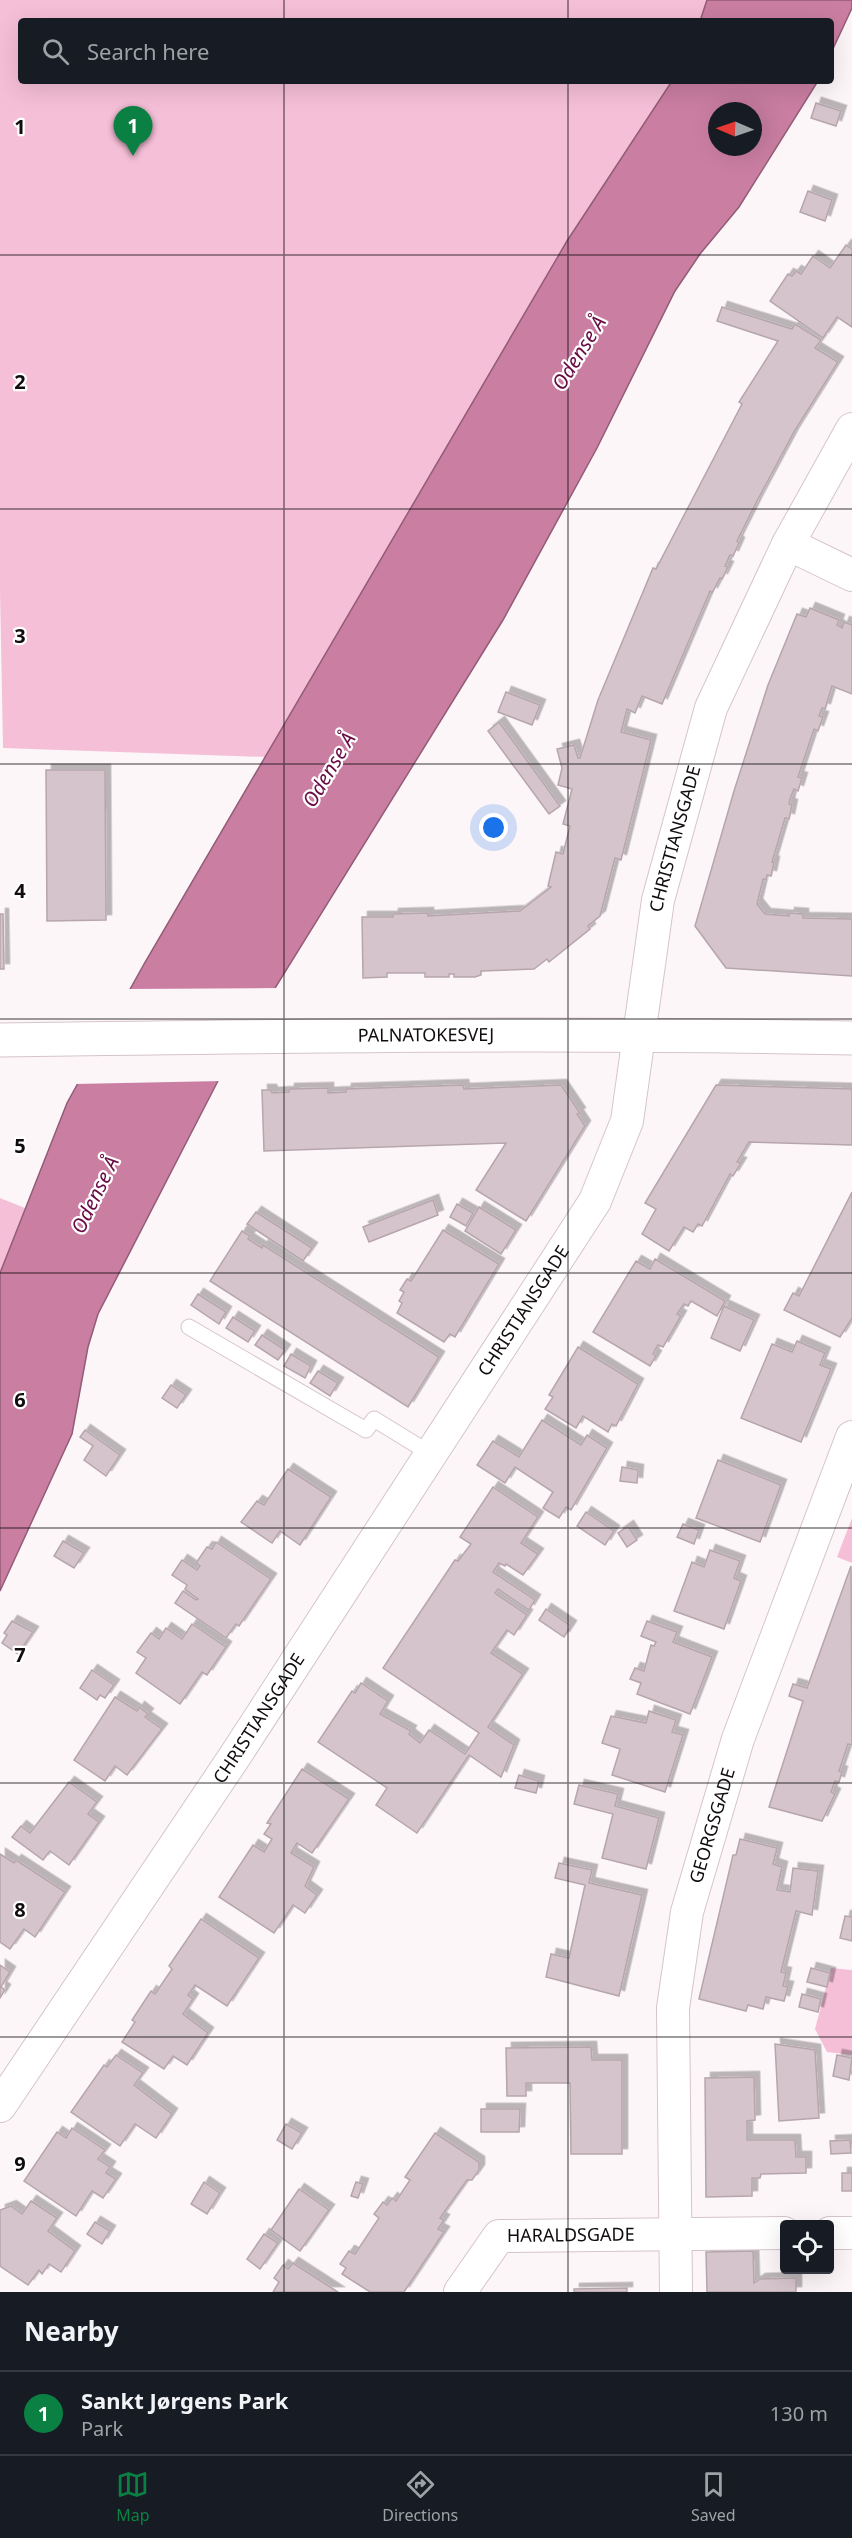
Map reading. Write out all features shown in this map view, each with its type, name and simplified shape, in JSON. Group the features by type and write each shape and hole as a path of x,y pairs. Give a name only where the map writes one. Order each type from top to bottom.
{"main road":[{"name":"PALNATOKESVEJ","path":"0,1040 274,1035 637,1034 852,1038"}],"street":[{"name":"CHRISTIANSGADE","path":"0,2106 235,1756 595,1201 627,1121 637,1034 658,900 711,708 788,544 852,429"},
{"path":"788,544 852,575"},
{"name":"GEORGSGADE","path":"676,2292 673,2008 687,1912 738,1739 852,1437"},
{"path":"675,2234 780,2233"},
{"path":"834,2233 852,2233"},
{"name":"HARALDSGADE","path":"460,2292 498,2236 675,2234"}],"lane":[{"path":"189,1327 366,1430 374,1419 431,1454"}],"shaded area":[{"path":"0,0 707,0 701,18 18,18 18,84 670,84 567,241 267,757 3,748 0,590"},
{"path":"0,1198 25,1208 0,1273"},
{"path":"852,1518 852,1563 837,1557"},
{"path":"831,1968 852,1970 852,2055 827,2052 815,2029"}],"water":[{"path":"707,0 852,0 852,8 834,47 834,18 701,18"},
{"name":"Odense Å","path":"670,84 816,84 739,207 700,254 675,291 597,448 503,620 220,1077 98,1314 88,1347 72,1434 0,1591 0,1273 67,1103 144,964 567,241"}],"pier":[{"path":"277,988 222,1081 74,1084 127,989"}],"building":[{"path":"816,103 841,111 836,126 811,118"},
{"path":"808,191 832,200 825,221 800,212"},
{"path":"846,245 852,249 852,327 837,317 823,338 770,301 788,274 792,276 796,271 801,274 813,256 830,268"},
{"path":"722,307 792,329 795,324 821,340 815,348 838,362 794,432 757,501 737,541 739,543 733,556 730,555 725,566 728,567 722,579 720,578 712,593 710,591 662,704 642,696 635,713 627,709 621,732 651,740 621,860 615,858 600,916 588,926 590,929 549,962 547,959 534,969 481,971 481,975 475,977 454,977 454,974 449,974 449,977 425,977 425,973 387,973 387,977 363,978 362,917 393,917 393,914 428,913 428,916 520,911 551,887 548,886 556,852 563,854 570,826 563,824 572,789 558,785 562,768 557,749 574,745 578,758 580,758 598,700 653,568 656,569 742,404 739,402 778,341 717,321"},
{"path":"810,608 839,620 837,625 842,628 844,622 852,625 852,694 832,686 825,709 822,708 819,716 823,717 818,731 814,729 798,777 802,778 798,791 794,789 790,799 789,804 792,805 789,819 785,818 772,862 774,862 771,876 767,875 766,880 763,879 757,904 765,914 789,916 789,913 803,914 803,918 852,919 852,976 726,968 695,926 734,791 768,685 797,614 806,617"},
{"path":"506,692 540,705 532,725 498,712"},
{"path":"499,722 560,806 549,814 488,731"},
{"path":"46,770 105,770 106,920 47,921"},
{"path":"0,914 3,914 4,969 0,969"},
{"path":"463,1085 464,1089 561,1085 580,1113 577,1114 585,1126 526,1221 476,1190 506,1143 264,1151 262,1090 271,1090 272,1093 289,1092 289,1089 328,1088 328,1093 346,1092 346,1089"},
{"path":"716,1085 852,1089 852,1145 749,1142 737,1162 741,1163 733,1176 730,1174 702,1226 698,1224 693,1232 684,1227 669,1251 642,1234 656,1209 645,1203"},
{"path":"852,1192 852,1318 840,1337 784,1310 793,1293 799,1296"},
{"path":"433,1200 438,1215 369,1242 363,1227"},
{"path":"457,1204 473,1213 466,1226 450,1217"},
{"path":"479,1207 516,1230 501,1254 465,1231"},
{"path":"256,1212 312,1248 303,1261 247,1224"},
{"path":"443,1230 499,1264 455,1337 450,1334 444,1342 397,1313 402,1303 399,1301 404,1292 400,1290 407,1279 411,1281"},
{"path":"242,1231 250,1236 248,1239 262,1248 263,1245 439,1357 408,1407 210,1281"},
{"path":"655,1259 725,1301 717,1316 691,1301 688,1306 684,1304 677,1314 681,1316 663,1347 658,1345 653,1354 656,1356 650,1366 593,1332 636,1261 650,1269"},
{"path":"198,1294 226,1312 219,1324 191,1305"},
{"path":"724,1306 754,1320 740,1351 711,1338"},
{"path":"233,1317 255,1331 248,1342 226,1328"},
{"path":"262,1335 285,1350 278,1360 255,1345"},
{"path":"797,1341 825,1353 820,1365 831,1369 801,1442 741,1418 772,1344 792,1352"},
{"path":"578,1347 638,1384 616,1426 612,1424 608,1432 583,1416 576,1428 545,1409 553,1397 549,1395"},
{"path":"291,1354 311,1366 305,1378 284,1366"},
{"path":"318,1371 338,1383 330,1396 310,1383"},
{"path":"171,1385 186,1395 177,1408 162,1398"},
{"path":"542,1420 581,1445 587,1435 607,1448 571,1510 566,1507 559,1518 543,1508 553,1492 515,1467 505,1483 477,1465 493,1441 519,1457"},
{"path":"85,1430 120,1455 106,1476 84,1460 93,1446 80,1437"},
{"path":"718,1460 781,1485 760,1542 696,1518"},
{"path":"622,1467 638,1470 637,1483 620,1481"},
{"path":"288,1469 331,1497 300,1545 280,1531 272,1543 241,1522 257,1501 264,1505"},
{"path":"493,1487 538,1517 521,1543 538,1554 523,1575 506,1564 505,1566 499,1563 493,1572 535,1600 529,1610 498,1589 495,1593 527,1615 514,1635 507,1630 491,1653 523,1674 488,1727 514,1745 501,1777 469,1755 417,1833 376,1805 387,1788 318,1742 352,1691 355,1693 361,1683 388,1701 380,1714 411,1731 409,1734 420,1743 429,1730 465,1754 479,1733 383,1668 455,1560 458,1561 471,1544 460,1537"},
{"path":"586,1512 614,1531 605,1545 577,1526"},
{"path":"683,1524 699,1530 694,1544 677,1537"},
{"path":"628,1526 637,1540 627,1547 618,1533"},
{"path":"63,1541 84,1553 74,1568 54,1556"},
{"path":"216,1542 271,1579 239,1626 236,1624 226,1638 175,1603 183,1591 196,1600 198,1599 185,1589 187,1585 172,1575 182,1560 197,1570 200,1566 196,1563 207,1547 212,1549"},
{"path":"710,1550 740,1561 734,1578 741,1581 724,1629 674,1611 692,1562 704,1567"},
{"path":"851,1566 852,1745 848,1744 839,1771 842,1772 839,1782 835,1781 831,1792 835,1794 822,1821 769,1807 803,1701 789,1696 793,1684 807,1688"},
{"path":"546,1609 571,1626 564,1637 539,1620"},
{"path":"12,1621 33,1632 18,1654 2,1643 7,1635 4,1633"},
{"path":"647,1621 677,1632 673,1642 712,1657 690,1714 637,1694 641,1683 630,1679 635,1668 644,1671 651,1645 654,1646 656,1642 641,1636"},
{"path":"192,1624 226,1647 207,1675 202,1672 180,1704 136,1673 146,1658 137,1652 151,1633 159,1639 166,1628 182,1639"},
{"path":"92,1670 114,1685 105,1698 100,1695 97,1700 80,1688"},
{"path":"115,1697 137,1711 139,1707 148,1714 145,1717 162,1729 127,1775 115,1766 105,1781 74,1760"},
{"path":"649,1711 676,1720 672,1732 683,1735 665,1792 612,1775 620,1749 602,1743 611,1716 646,1723"},
{"path":"302,1769 349,1799 312,1853 297,1843 291,1853 314,1867 305,1886 317,1895 305,1913 293,1905 274,1933 219,1897 253,1845 264,1852 272,1839 264,1834 271,1824 267,1823"},
{"path":"519,1775 539,1781 536,1793 515,1788"},
{"path":"69,1782 97,1802 88,1814 99,1822 69,1865 50,1851 43,1860 12,1837 21,1826 30,1833"},
{"path":"579,1785 618,1794 615,1806 659,1818 646,1869 602,1858 613,1814 574,1804"},
{"path":"740,1839 777,1848 773,1864 782,1867 777,1890 790,1892 793,1868 818,1871 812,1915 796,1911 781,1972 786,1973 783,1986 788,1987 784,2001 766,1997 763,2009 748,2005 746,2011 699,1999 733,1855 736,1855"},
{"path":"0,1854 14,1863 16,1860 65,1892 35,1937 24,1929 10,1949 0,1942"},
{"path":"559,1863 592,1870 589,1883 642,1895 619,1996 546,1977 551,1954 569,1958 585,1885 555,1878"},
{"path":"845,1916 852,1917 852,1941 840,1938"},
{"path":"201,1919 259,1958 227,2006 195,1985 188,1995 193,1999 183,2014 208,2033 187,2065 173,2056 164,2069 122,2042 135,2022 132,2020 151,1991 155,1994 172,1969 169,1966"},
{"path":"0,1965 10,1972 1,1987 5,1990 0,1998"},
{"path":"811,1968 830,1973 827,1987 807,1982"},
{"path":"802,1994 821,1999 818,2012 799,2007"},
{"path":"775,2044 815,2050 819,2118 779,2121"},
{"path":"591,2047 592,2060 622,2060 622,2154 571,2154 570,2083 526,2083 526,2096 507,2096 506,2048"},
{"path":"116,2055 143,2073 134,2085 172,2114 156,2138 135,2124 120,2146 71,2112 104,2065 107,2067"},
{"path":"837,2055 852,2058 849,2080 833,2076"},
{"path":"754,2077 755,2120 747,2121 747,2140 795,2140 796,2157 806,2157 806,2173 761,2174 760,2178 752,2178 752,2196 706,2197 705,2078"},
{"path":"481,2109 520,2109 519,2132 481,2132"},
{"path":"286,2124 302,2133 292,2149 277,2140"},
{"path":"72,2128 105,2150 98,2159 110,2167 106,2173 116,2179 103,2198 92,2191 76,2216 24,2181 57,2132 66,2138"},
{"path":"435,2133 479,2162 479,2170 472,2180 467,2180 440,2218 444,2220 438,2229 444,2232 404,2292 370,2292 342,2274 346,2268 340,2264 349,2251 355,2254 379,2218 374,2214 383,2202 387,2205 392,2198 396,2201 410,2180 405,2177"},
{"path":"850,2140 851,2153 831,2154 830,2141"},
{"path":"842,2173 852,2173 852,2191 842,2191"},
{"path":"204,2182 220,2193 207,2214 191,2204"},
{"path":"356,2182 363,2184 358,2198 351,2196"},
{"path":"299,2189 329,2210 300,2251 271,2230"},
{"path":"31,2201 57,2218 48,2231 75,2251 61,2272 49,2264 42,2274 39,2270 28,2285 0,2266 0,2210 11,2206 22,2214"},
{"path":"95,2222 110,2231 102,2244 87,2234"},
{"path":"264,2234 278,2243 260,2269 247,2259"},
{"path":"753,2251 754,2283 760,2279 796,2278 796,2292 707,2292 706,2252"},
{"path":"293,2263 338,2292 273,2292 279,2282 274,2278 283,2265 288,2269"},
{"path":"627,2288 627,2292 574,2292 574,2289"}],"place":[{"name":"Sankt Jørgens Park","path":"133,156"}]}
